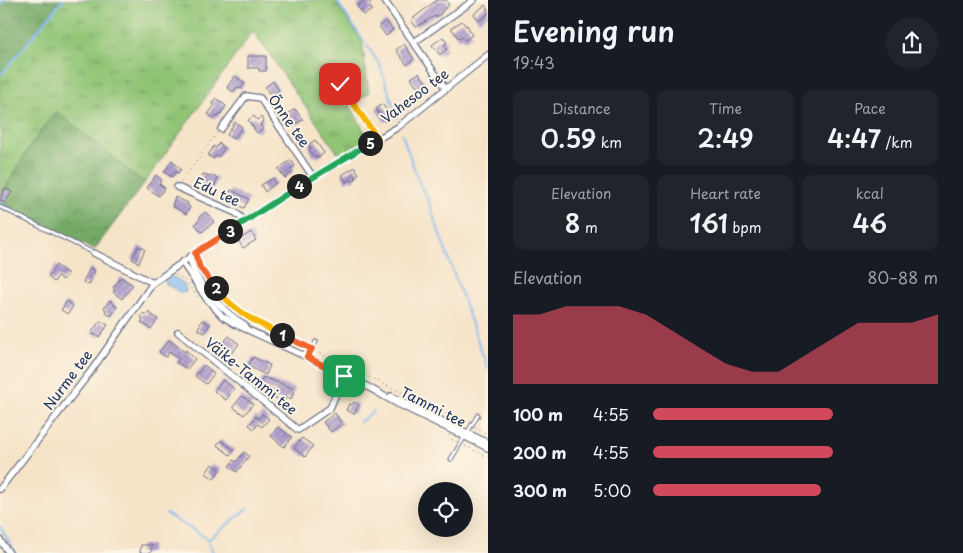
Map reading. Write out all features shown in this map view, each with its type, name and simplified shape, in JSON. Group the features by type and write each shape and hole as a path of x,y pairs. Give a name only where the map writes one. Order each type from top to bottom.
{"street":[{"path":"384,0 446,89"},
{"path":"413,43 474,0"},
{"name":"Vahesoo tee","path":"153,283 192,255 313,177 409,119 488,56"},
{"path":"340,84 378,139"},
{"name":"Õnne tee","path":"221,129 246,96 260,98 313,177"},
{"name":"Edu tee","path":"178,188 236,213 245,221"},
{"path":"94,253 153,283"},
{"name":"Tammi tee","path":"192,255 191,266 214,300 227,312 257,333"},
{"name":"Tammi tee","path":"182,262 206,298 222,316 235,324 307,357 398,404 488,443"},
{"name":"Nurme tee","path":"0,489 91,371 153,283"},
{"name":"Väike-Tammi tee","path":"178,332 298,430 330,408 344,376"},
{"name":"Tammi tee","path":"466,435 488,448"},
{"path":"0,540 9,553"}],"lane":[{"path":"0,207 94,253"},
{"path":"307,357 316,342"},
{"path":"451,459 478,415"}],"path":[{"path":"178,188 221,129"},
{"path":"192,255 223,298 254,321 488,434"},
{"path":"170,270 173,274 184,279 202,301"},
{"path":"451,439 488,457"}],"green space":[{"path":"3,0 62,0 0,75 0,4"},
{"path":"62,0 334,0 362,41 369,93 350,105 369,140 339,155 253,31 145,182 135,176 56,111 31,145 0,197 0,75"},
{"path":"56,111 135,176 145,182 94,250 0,203 0,197 31,145"}],"water":[{"path":"169,277 180,281 186,292 181,293 166,284 165,281"}],"building":[{"path":"366,0 371,4 369,6 372,10 364,15 357,6"},
{"path":"437,0 446,0 449,5 436,17 416,27 411,20"},
{"path":"485,5 488,9 488,14 479,21 474,14"},
{"path":"386,21 393,30 386,36 379,26"},
{"path":"462,21 467,25 472,35 465,40 462,37 459,39 451,28"},
{"path":"443,37 447,43 444,45 447,49 440,55 432,45"},
{"path":"404,44 414,59 407,65 396,50"},
{"path":"248,56 266,56 266,71 259,71 259,68 248,68"},
{"path":"419,73 427,84 419,89 411,78"},
{"path":"235,76 245,83 241,89 237,87 233,92 227,87"},
{"path":"273,81 279,90 271,96 265,87"},
{"path":"216,98 226,106 218,117 216,116 214,119 208,114 215,105 212,103"},
{"path":"382,104 392,117 385,122 376,109"},
{"path":"295,109 303,120 293,126 286,115"},
{"path":"254,116 257,120 261,117 264,122 260,124 263,129 257,133 248,120"},
{"path":"235,122 242,127 233,139 227,135"},
{"path":"315,140 324,153 318,158 316,155 314,157 308,145"},
{"path":"219,143 225,148 218,157 216,156 213,159 208,155 214,146 216,148"},
{"path":"172,160 181,169 172,177 164,172"},
{"path":"291,160 295,166 291,169 293,172 285,178 278,169"},
{"path":"355,167 359,174 355,176 356,179 346,182 342,175"},
{"path":"203,174 218,178 213,189 199,181"},
{"path":"156,175 162,180 159,184 165,188 159,196 147,188"},
{"path":"273,178 276,183 265,192 261,185"},
{"path":"5,188 12,192 5,203 0,200"},
{"path":"231,190 249,199 244,208 226,200"},
{"path":"175,197 188,203 187,205 190,207 186,214 172,206"},
{"path":"205,212 214,222 202,232 195,224"},
{"path":"251,232 256,240 243,248 238,240"},
{"path":"139,246 145,249 139,263 132,259"},
{"path":"56,265 68,274 63,280 58,276 54,282 48,277"},
{"path":"90,268 95,271 89,285 83,282"},
{"path":"121,277 133,285 122,299 113,292 115,290 113,288"},
{"path":"110,300 117,307 111,316 105,312 104,308"},
{"path":"67,301 73,306 68,314 61,310"},
{"path":"148,312 158,319 151,329 141,322 143,319 141,317 144,313 146,315"},
{"path":"202,320 210,324 205,333 198,329"},
{"path":"100,321 108,325 99,337 91,333"},
{"path":"229,336 239,344 229,356 219,348"},
{"path":"169,340 185,352 186,350 195,359 187,369 176,362 179,359 169,352 166,357 159,352"},
{"path":"253,357 270,365 266,375 248,366"},
{"path":"204,365 214,374 206,384 195,376"},
{"path":"263,377 295,389 291,399 286,397 284,402 274,397 276,392 259,385"},
{"path":"223,380 234,389 226,400 214,391"},
{"path":"242,396 253,404 244,415 233,407"},
{"path":"354,402 359,405 354,414 346,410 349,404 352,405"},
{"path":"335,413 342,424 331,432 323,422"},
{"path":"262,414 269,419 262,427 258,424 254,429 249,425 256,416 258,419"},
{"path":"278,427 292,437 284,447 271,436"},
{"path":"302,438 313,446 305,457 294,448"},
{"path":"221,440 234,450 230,455 217,445"},
{"path":"244,452 249,456 237,472 229,466 234,460 236,462"},
{"path":"212,464 220,469 214,479 206,473"},
{"path":"141,545 152,545 151,553 140,553"}],"waterway":[{"path":"0,6 5,0"},
{"path":"0,76 63,0"},
{"path":"336,0 380,65 397,118"},
{"path":"402,134 420,185 428,199 488,369"},
{"path":"0,204 13,211"},
{"path":"360,422 374,411"},
{"path":"208,540 247,509"},
{"path":"166,514 205,537 213,553"},
{"path":"0,527 16,553"}],"route":[{"path":"340,84 378,139 313,177 195,253 200,268 223,298 232,306 254,321 312,349 307,357 344,376"}]}
